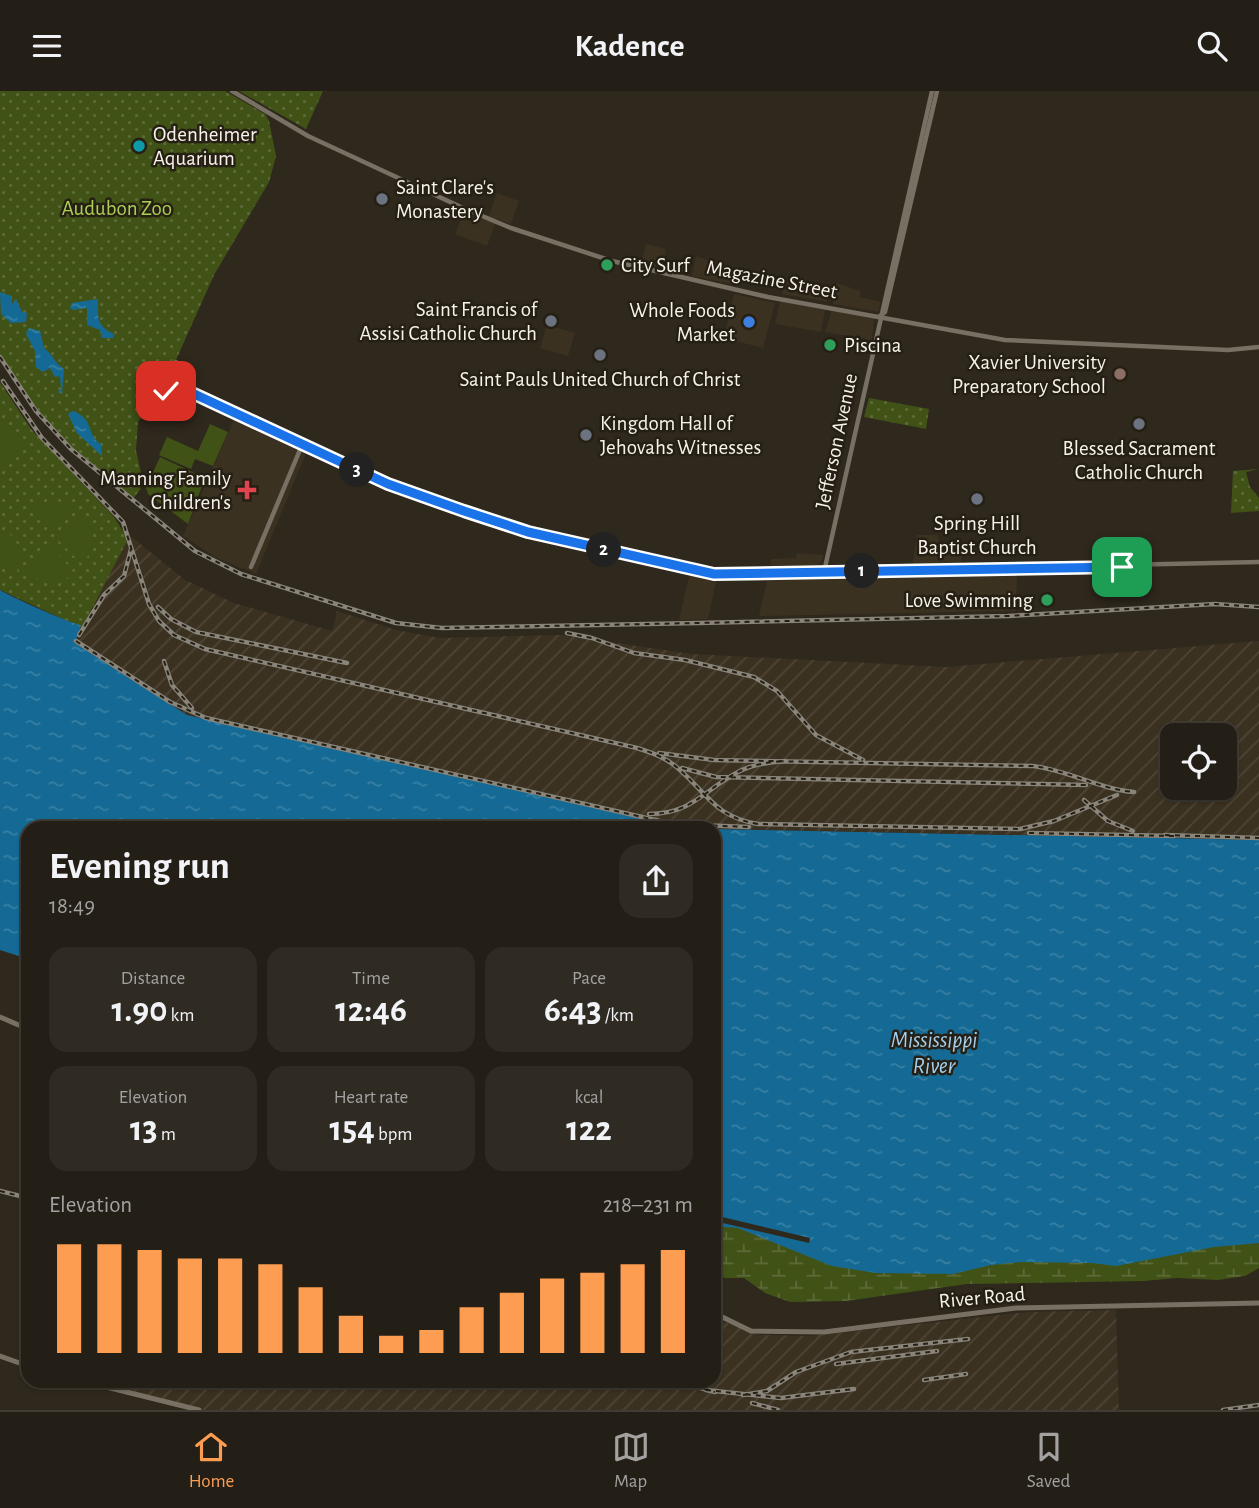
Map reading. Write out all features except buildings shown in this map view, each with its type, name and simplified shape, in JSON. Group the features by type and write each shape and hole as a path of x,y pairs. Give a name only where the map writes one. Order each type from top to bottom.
{"main road":[{"path":"0,1017 21,1025"},
{"name":"River Road","path":"721,1317 751,1331 824,1332 1016,1308 1259,1303"},
{"path":"0,1356 21,1364"},
{"path":"110,1388 199,1410"}],"street":[{"name":"Magazine Street","path":"232,91 308,136 512,229 611,260 768,297 1004,340 1228,350 1259,347"},
{"name":"Jefferson Avenue","path":"824,572 880,317 885,311 934,91"},
{"path":"176,362 178,380 190,392"},
{"path":"172,390 171,382 178,380"},
{"path":"159,393 172,390 190,392 388,484 528,532 714,574 1259,562"},
{"path":"251,567 302,445"}],"shaded area":[{"path":"497,193 519,201 511,224 497,219 487,246 455,234 464,212 487,221"},
{"path":"646,244 666,249 664,259 686,264 683,272 641,264"},
{"path":"696,256 735,269 732,284 692,276"},
{"path":"802,277 806,278 806,284 816,287 819,282 821,288 830,290 827,302 782,294 785,281 796,284"},
{"path":"836,283 861,291 860,297 881,302 878,312 833,304"},
{"name":"Whole Foods Market","path":"734,294 775,303 763,348 724,338"},
{"path":"780,301 825,310 821,332 775,324"},
{"path":"832,310 874,319 872,340 825,332"},
{"path":"547,325 575,333 568,356 540,348"},
{"name":"Manning Family Children's","path":"236,415 307,451 256,574 217,558 183,536"},
{"path":"917,535 938,535 939,544 964,544 960,566 912,567"},
{"path":"133,538 185,580 234,603 332,631 337,611 396,630 440,638 561,635 692,654 946,667 1259,641 1259,840 721,829 721,821 652,821 187,715 75,642 128,539"},
{"path":"797,553 824,555 817,568 770,569 771,559 796,558"},
{"path":"690,572 717,577 708,619 679,620"},
{"path":"1017,572 1016,611 759,616 768,576"},
{"path":"1116,1310 1119,1410 189,1410 104,1388 721,1388 721,1321 760,1335 809,1336 1027,1312"}],"green space":[{"name":"Audubon Zoo","path":"0,91 225,91 265,114 269,121 276,156 269,182 214,275 167,380 138,422 136,450 142,478 140,490 131,501 51,428 0,357"},
{"path":"239,91 323,91 306,129"},
{"path":"0,382 31,429 114,517 128,539 82,628 0,590"},
{"path":"869,398 929,409 926,429 864,417"},
{"path":"0,417 26,441 0,468"},
{"path":"210,424 228,432 213,466 195,459 191,469 159,455 167,437 198,451"},
{"path":"160,457 205,478 188,524 148,494 146,488"},
{"path":"1259,469 1246,472 1250,487 1259,498 1259,511 1231,513 1233,471"},
{"path":"53,500 65,503 73,510 54,530 49,530 31,508"},
{"path":"85,515 93,540 90,552 82,564 59,541 59,536"},
{"path":"10,534 22,551 17,572 0,563 0,544"},
{"path":"48,546 53,547 74,573 63,581 46,583 24,571"},
{"path":"721,1223 1259,1239 1259,1268 1245,1276 1218,1280 1177,1278 967,1284 846,1301 790,1302 765,1293 744,1278 721,1276"}],"water":[{"path":"0,292 11,296 12,304 16,299 22,312 27,313 26,322 11,323 1,314"},
{"path":"98,299 100,323 114,334 113,338 102,338 100,330 87,325 87,308 70,308 72,303"},
{"path":"29,328 40,331 44,348 64,369 62,394 58,392 61,389 60,376 55,377 50,368 43,372 36,367 35,351 26,334"},
{"path":"73,411 85,418 93,437 101,444 102,456 77,433 68,414"},
{"path":"0,590 81,625 75,643 187,715 652,821 21,821 21,957 0,950"},
{"name":"Mississippi River","path":"721,829 1259,840 1259,1243 1214,1247 1116,1266 1021,1262 991,1265 953,1274 876,1273 832,1266 738,1228 721,1227"}],"pier":[{"path":"721,1217 810,1238 809,1243 721,1223"}],"railway":[{"path":"0,357 36,411 71,449 195,551 241,574 396,623 442,628 1008,616 1215,604 1259,607"},
{"path":"3,381 42,438 123,522 149,604 159,621 174,635 205,649 637,748 660,756 675,766 722,810 744,821 758,824 1020,829 1054,821 1117,795"},
{"path":"79,635 104,595 124,576 131,549"},
{"path":"158,607 171,619 196,632 347,663"},
{"path":"567,633 592,638 634,653 685,660 754,677 777,691 816,735 863,760"},
{"path":"76,641 170,702 206,718 660,821"},
{"path":"164,661 172,685 192,708"},
{"path":"659,753 714,760 1033,766 1134,792"},
{"path":"649,814 664,813 689,805 747,768 785,761"},
{"path":"682,768 716,777 1086,785"},
{"path":"1084,800 1108,821 1133,831"},
{"path":"721,826 749,827"},
{"path":"1029,833 1174,836"},
{"path":"1165,835 1259,838"},
{"path":"0,1191 21,1196"},
{"path":"743,1395 767,1391 796,1372 851,1352 968,1339"},
{"path":"836,1364 937,1351"},
{"path":"924,1380 966,1374"},
{"path":"700,1388 715,1392"},
{"path":"706,1390 781,1398 854,1389"},
{"path":"752,1403 778,1410"},
{"path":"1223,1410 1259,1405"}],"place":[{"name":"Odenheimer Aquarium","path":"139,146"},
{"name":"Saint Clare's Monastery","path":"382,199"},
{"name":"City Surf","path":"607,265"},
{"name":"Saint Francis of Assisi Catholic Church","path":"551,321"},
{"name":"Whole Foods Market","path":"749,322"},
{"name":"Piscina","path":"830,345"},
{"name":"Saint Pauls United Church of Christ","path":"600,355"},
{"name":"Xavier University Preparatory School","path":"1120,374"},
{"name":"Blessed Sacrament Catholic Church","path":"1139,424"},
{"name":"Kingdom Hall of Jehovahs Witnesses","path":"586,435"},
{"name":"Manning Family Children's","path":"247,490"},
{"name":"Spring Hill Baptist Church","path":"977,499"},
{"name":"Love Swimming","path":"1047,600"}],"route":[{"path":"166,391 190,392 388,484 513,528 714,574 1122,567"}]}
